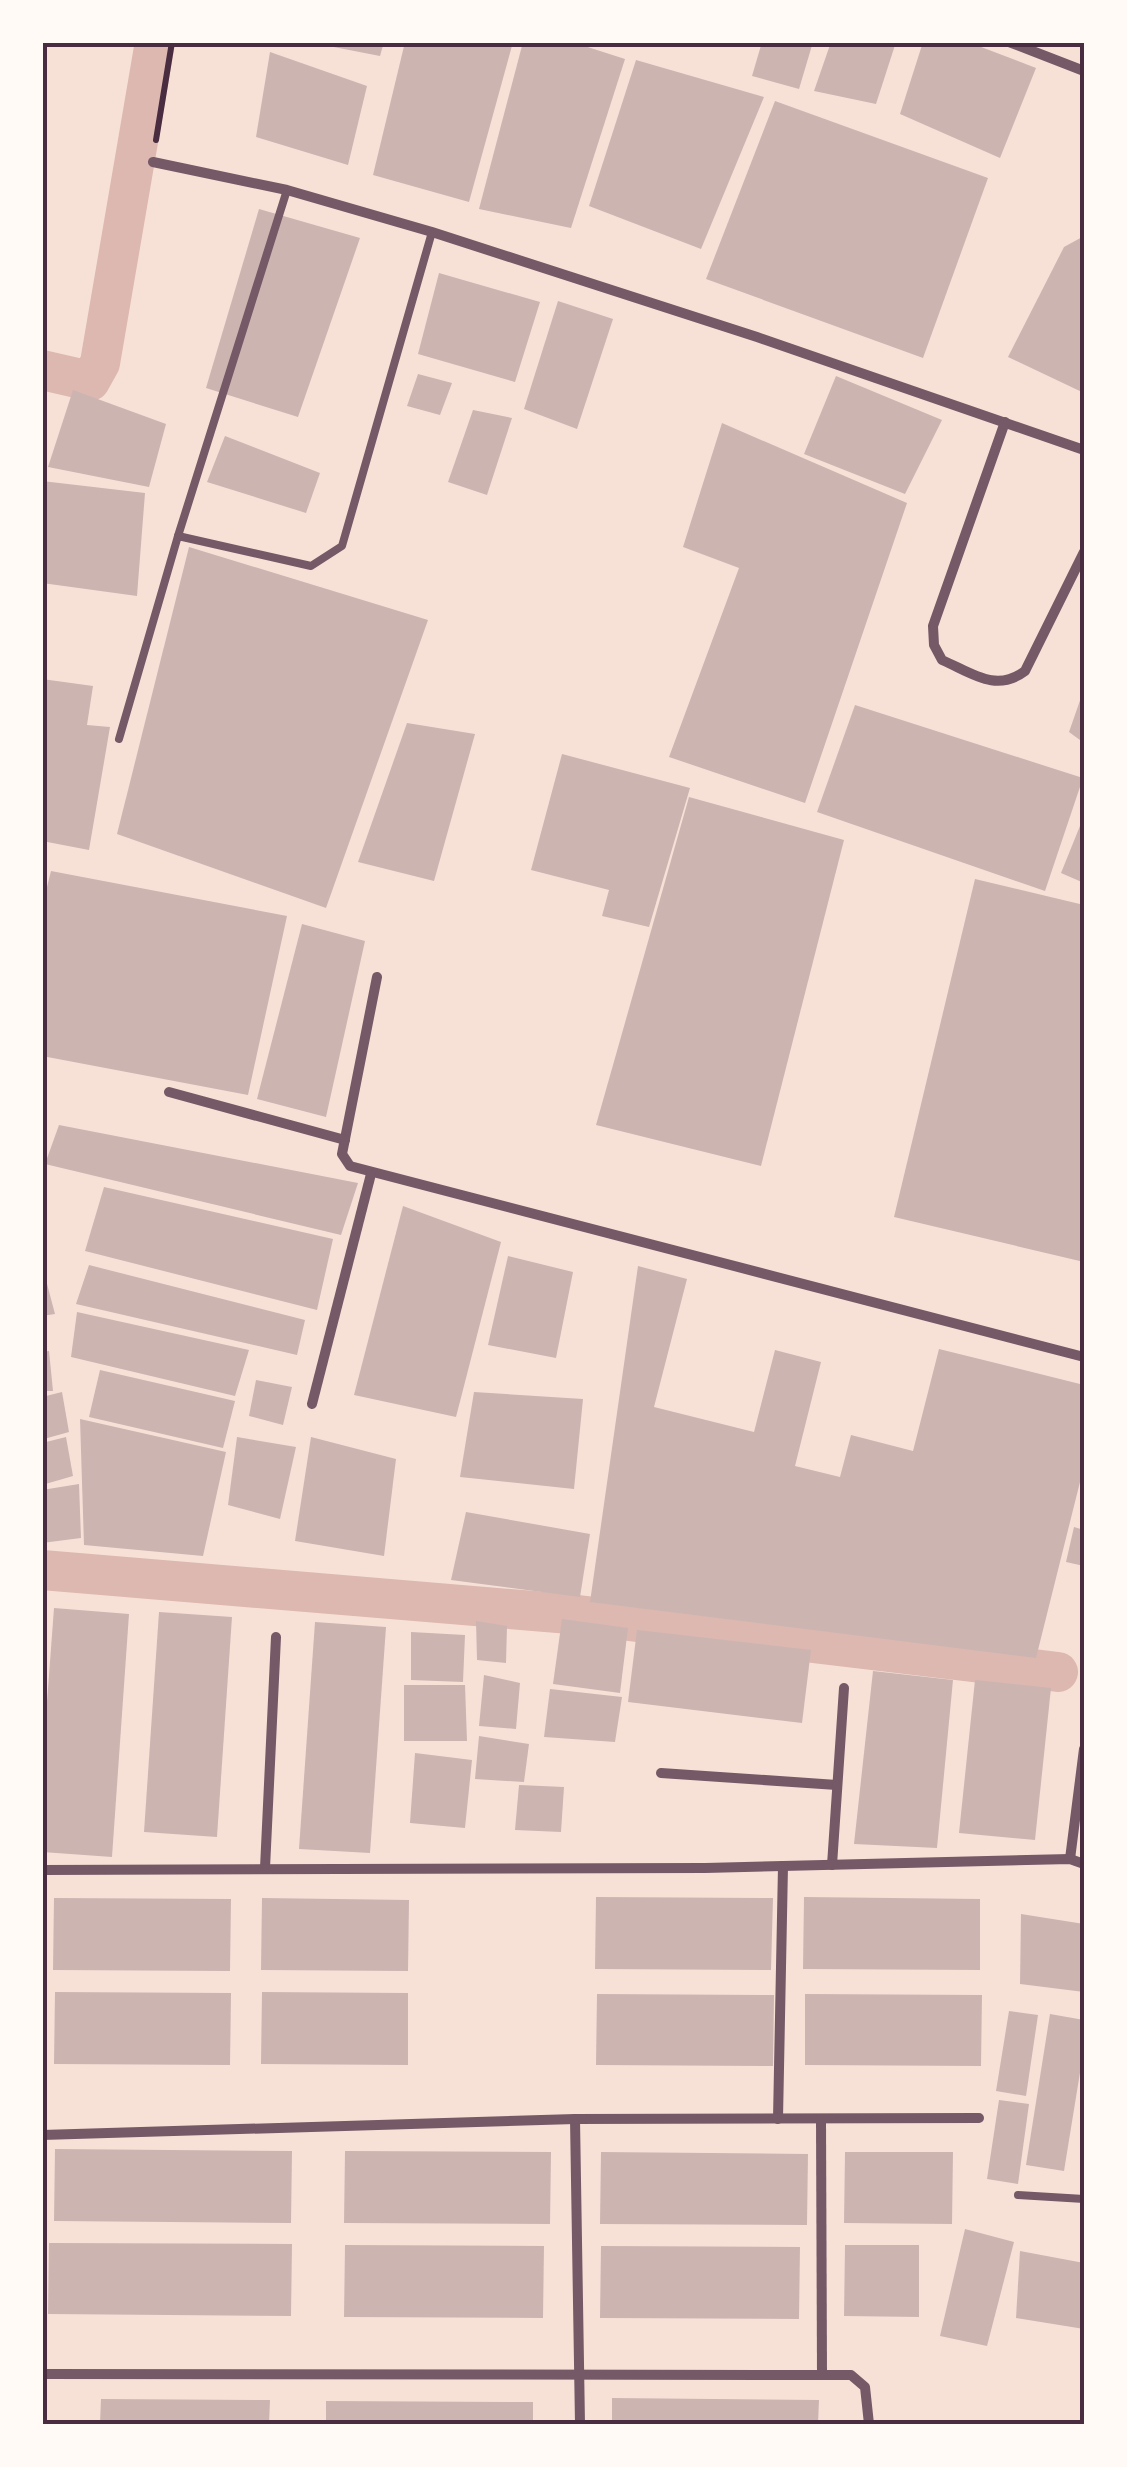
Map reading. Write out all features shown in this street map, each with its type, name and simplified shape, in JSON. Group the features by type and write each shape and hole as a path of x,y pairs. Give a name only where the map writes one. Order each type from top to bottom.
{"street":[{"path":"1009,42 1084,71"},
{"path":"153,162 287,190 432,232 757,337 1084,450"},
{"path":"1005,422 933,626 934,645 942,660 996,683 1013,681 1025,671 1084,552"},
{"path":"377,977 342,1154 350,1166 1084,1357"},
{"path":"169,1092 345,1140"},
{"path":"312,1404 370,1174"},
{"path":"265,1868 276,1636"},
{"path":"832,1865 844,1688"},
{"path":"1070,1860 1084,1749"},
{"path":"660,1773 837,1785"},
{"path":"42,1870 782,1866 1070,1860 1084,1864"},
{"path":"778,2119 782,1866"},
{"path":"42,2135 574,2119 979,2118"},
{"path":"574,2119 580,2424"},
{"path":"821,2119 822,2375"},
{"path":"42,2374 851,2375 864,2387 869,2424"}],"lane":[{"path":"118,739 287,190"},
{"path":"178,536 311,566 342,546 432,232"},
{"path":"1018,2195 1084,2199"}],"path":[{"path":"153,162 172,42"}],"building":[{"path":"308,42 384,42 380,56"},
{"path":"405,42 513,42 469,202 373,175"},
{"path":"523,42 572,42 625,59 571,228 479,209"},
{"path":"762,42 813,42 799,89 752,76"},
{"path":"831,42 896,42 876,104 814,91"},
{"path":"923,42 968,42 1036,68 1000,158 900,114"},
{"path":"270,52 367,86 348,165 256,137"},
{"path":"636,60 764,97 701,249 589,206"},
{"path":"775,101 988,178 923,358 706,279"},
{"path":"259,209 360,238 298,417 206,388"},
{"path":"1084,236 1084,393 1008,357 1064,247"},
{"path":"439,273 540,302 515,382 418,354"},
{"path":"558,301 613,319 577,429 524,409"},
{"path":"418,374 452,383 440,415 407,406"},
{"path":"836,376 942,420 905,494 804,454"},
{"path":"73,390 166,424 149,487 48,467"},
{"path":"473,410 512,418 487,495 448,482"},
{"path":"722,423 907,503 805,803 669,757 739,568 683,547"},
{"path":"225,436 320,473 306,513 207,482"},
{"path":"42,481 145,493 137,596 42,583"},
{"path":"189,547 428,620 326,908 117,834"},
{"path":"42,679 93,686 87,725 110,727 89,850 42,841"},
{"path":"1084,689 1084,743 1069,732"},
{"path":"855,705 1083,778 1045,891 817,812"},
{"path":"407,723 475,734 434,881 358,862"},
{"path":"562,754 690,788 649,927 602,916 609,890 531,870"},
{"path":"689,797 844,840 761,1166 596,1125"},
{"path":"1084,816 1084,883 1061,873"},
{"path":"51,871 287,916 248,1095 42,1056 42,907"},
{"path":"975,879 1084,905 1084,1262 894,1217"},
{"path":"302,924 365,941 326,1117 257,1099"},
{"path":"59,1125 358,1183 341,1235 45,1164"},
{"path":"104,1187 333,1239 317,1310 85,1251"},
{"path":"403,1206 501,1242 456,1417 354,1395"},
{"path":"508,1256 573,1272 556,1358 488,1345"},
{"path":"42,1265 55,1314 42,1316"},
{"path":"89,1265 305,1320 297,1355 76,1304"},
{"path":"638,1266 687,1279 654,1407 754,1432 775,1350 821,1362 795,1466 840,1477 851,1435 913,1451 939,1349 1084,1385 1084,1466 1036,1658 590,1602"},
{"path":"77,1312 249,1350 235,1396 71,1357"},
{"path":"49,1351 53,1391 42,1391 42,1352"},
{"path":"100,1370 235,1401 223,1448 89,1417"},
{"path":"256,1380 292,1387 283,1425 249,1416"},
{"path":"62,1392 69,1432 44,1439 42,1397"},
{"path":"474,1392 583,1399 574,1489 460,1477"},
{"path":"80,1419 226,1452 203,1556 84,1545"},
{"path":"66,1437 73,1476 42,1485 42,1443"},
{"path":"237,1437 296,1447 280,1519 228,1505"},
{"path":"311,1437 396,1459 384,1556 295,1541"},
{"path":"79,1484 81,1538 42,1543 42,1490"},
{"path":"466,1512 590,1534 580,1597 451,1580"},
{"path":"1074,1527 1084,1530 1084,1566 1066,1562"},
{"path":"54,1608 129,1614 112,1857 42,1852 42,1769"},
{"path":"159,1612 232,1617 217,1837 144,1832"},
{"path":"562,1619 628,1628 620,1693 553,1684"},
{"path":"476,1621 507,1626 506,1663 477,1660"},
{"path":"315,1622 386,1627 370,1853 299,1849"},
{"path":"637,1630 811,1650 802,1723 628,1702"},
{"path":"411,1632 465,1635 463,1682 411,1680"},
{"path":"873,1671 953,1680 937,1848 854,1844"},
{"path":"484,1675 520,1683 516,1729 479,1726"},
{"path":"975,1680 1051,1688 1035,1840 959,1833"},
{"path":"404,1685 465,1685 467,1741 404,1741"},
{"path":"550,1689 622,1697 615,1742 544,1737"},
{"path":"479,1736 529,1744 524,1782 475,1779"},
{"path":"415,1753 472,1760 465,1828 410,1823"},
{"path":"519,1785 564,1787 561,1832 515,1830"},
{"path":"596,1897 773,1898 771,1970 595,1969"},
{"path":"804,1897 980,1899 980,1970 803,1969"},
{"path":"54,1898 231,1899 230,1971 53,1970"},
{"path":"262,1898 409,1900 408,1971 261,1970"},
{"path":"1021,1914 1084,1924 1084,1992 1020,1984"},
{"path":"55,1992 231,1993 230,2065 54,2064"},
{"path":"262,1992 408,1993 408,2065 261,2064"},
{"path":"597,1994 774,1995 773,2066 596,2065"},
{"path":"805,1994 982,1995 981,2066 805,2065"},
{"path":"1009,2011 1038,2015 1026,2096 996,2091"},
{"path":"1050,2014 1084,2020 1084,2048 1064,2171 1026,2165"},
{"path":"999,2100 1029,2104 1018,2184 987,2179"},
{"path":"55,2149 292,2151 291,2223 54,2221"},
{"path":"345,2151 551,2152 550,2224 344,2223"},
{"path":"601,2152 808,2154 807,2225 600,2224"},
{"path":"845,2152 953,2152 952,2224 844,2223"},
{"path":"965,2229 1014,2242 987,2346 940,2336"},
{"path":"49,2243 292,2244 291,2316 48,2314"},
{"path":"345,2245 544,2246 543,2318 344,2317"},
{"path":"845,2245 919,2245 919,2317 844,2316"},
{"path":"601,2246 800,2247 799,2319 600,2318"},
{"path":"1020,2251 1084,2263 1084,2329 1016,2318"},
{"path":"612,2398 819,2400 818,2424 612,2424"},
{"path":"101,2399 270,2400 269,2424 100,2424"},
{"path":"326,2401 533,2402 533,2424 326,2424"}],"waterway":[{"path":"42,370 90,381 100,363 155,42"},
{"path":"42,1570 570,1614 1058,1672"}]}
